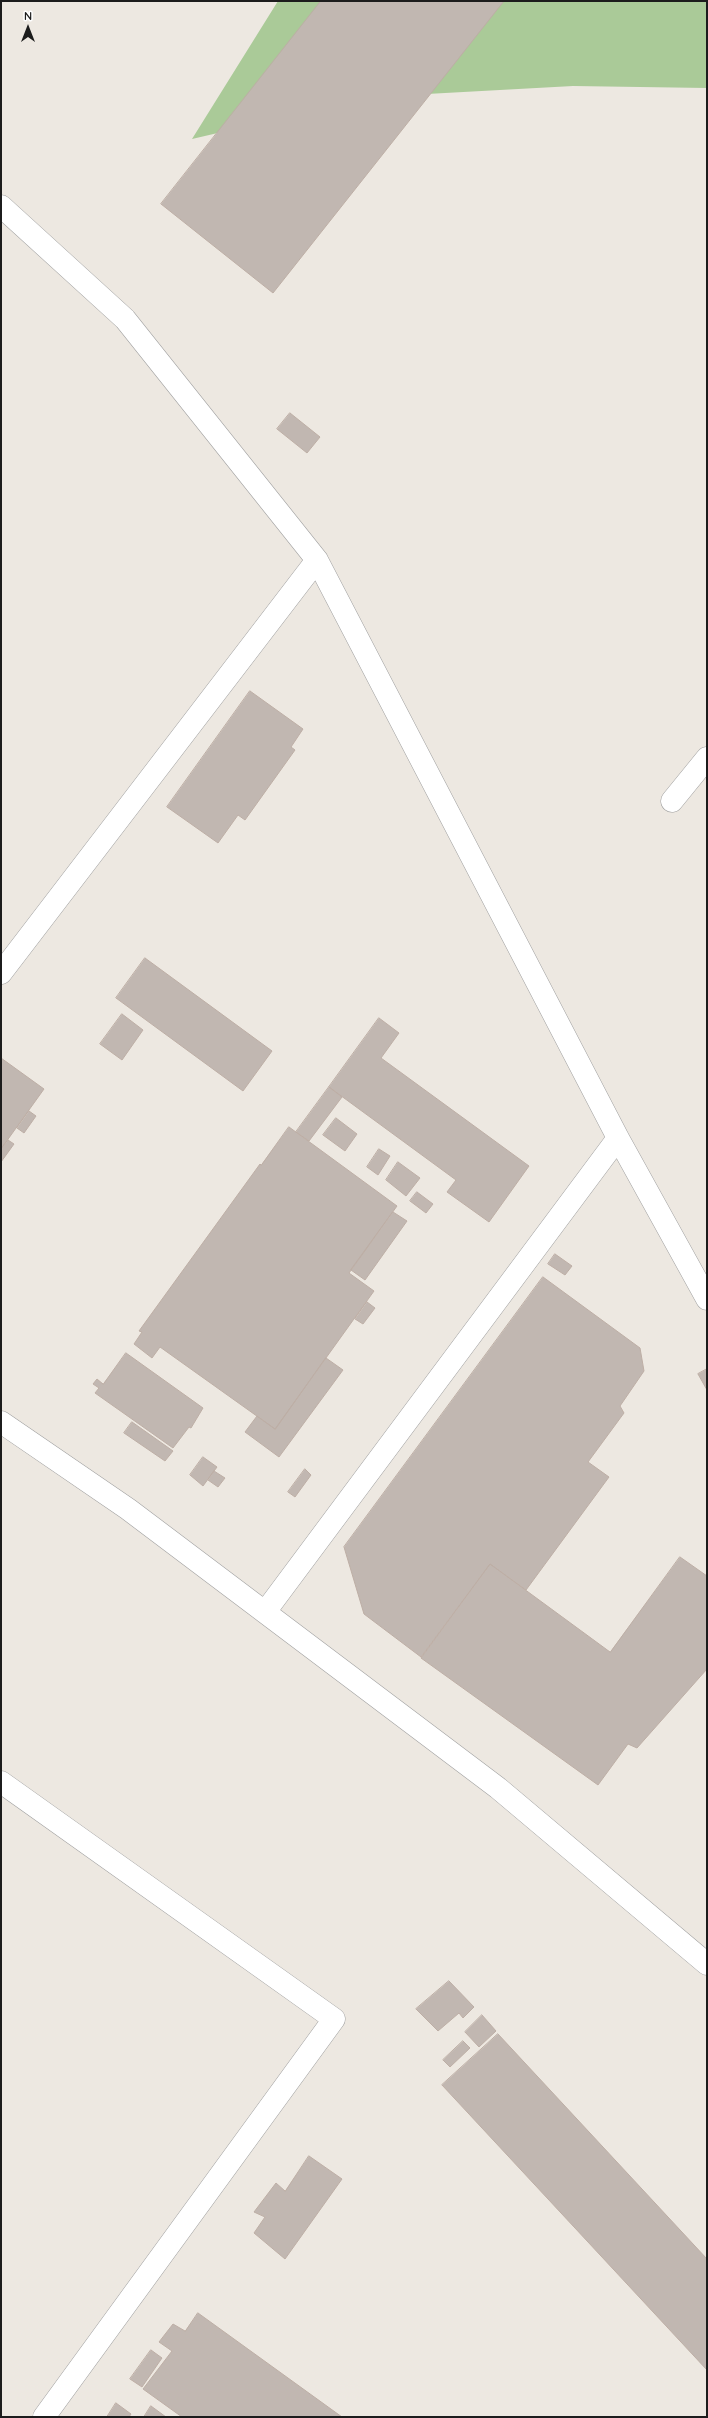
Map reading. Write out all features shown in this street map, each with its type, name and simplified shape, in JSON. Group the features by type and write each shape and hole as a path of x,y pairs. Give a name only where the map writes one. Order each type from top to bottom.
{"street":[{"path":"1,206 125,319 317,560 618,1138 707,1299"},
{"path":"1,973 317,560"},
{"path":"672,801 707,758"},
{"path":"265,1612 618,1138"},
{"path":"1,1422 128,1509 498,1788 707,1964"},
{"path":"1,1782 334,2020 44,2417"}],"green space":[{"path":"278,1 707,1 707,88 573,86 372,97 192,139"}],"building":[{"path":"321,1 504,1 273,293 161,204"},
{"path":"290,413 320,437 307,453 277,429"},
{"path":"250,691 303,729 291,747 295,750 245,820 238,815 218,843 167,807"},
{"path":"145,958 272,1051 243,1091 116,998"},
{"path":"122,1014 143,1030 122,1060 100,1044"},
{"path":"379,1018 399,1033 381,1058 529,1166 489,1222 447,1192 456,1180 329,1087"},
{"path":"1,1058 44,1089 1,1149"},
{"path":"329,1087 342,1097 309,1141 296,1132"},
{"path":"29,1111 36,1116 24,1133 17,1128"},
{"path":"336,1118 357,1134 345,1151 323,1135"},
{"path":"289,1127 397,1206 349,1273 374,1291 275,1429 160,1347 152,1358 134,1344 142,1332 139,1331 260,1164 261,1165"},
{"path":"8,1140 14,1144 1,1162 1,1149"},
{"path":"379,1149 390,1156 378,1175 367,1167"},
{"path":"398,1162 420,1178 406,1196 386,1180"},
{"path":"417,1192 433,1204 426,1213 410,1201"},
{"path":"393,1212 407,1221 365,1280 351,1270"},
{"path":"555,1254 572,1266 565,1275 548,1264"},
{"path":"543,1277 640,1348 644,1371 620,1406 624,1413 588,1462 609,1477 526,1590 490,1564 421,1657 364,1614 344,1547"},
{"path":"367,1302 375,1308 363,1324 355,1319"},
{"path":"126,1353 203,1408 191,1428 189,1427 173,1448 95,1393 99,1388 93,1384 97,1379 103,1384"},
{"path":"326,1358 343,1370 279,1457 245,1432 257,1416 275,1429"},
{"path":"707,1369 707,1390 698,1374"},
{"path":"132,1422 173,1451 165,1461 124,1433"},
{"path":"203,1457 217,1467 203,1486 190,1475"},
{"path":"305,1469 311,1475 295,1497 288,1492"},
{"path":"214,1471 225,1478 218,1487 208,1480"},
{"path":"680,1557 707,1576 707,1669 637,1748 628,1744 598,1785 421,1658 490,1564 610,1652"},
{"path":"449,1981 474,2007 463,2018 459,2013 438,2031 416,2009"},
{"path":"482,2015 496,2031 479,2047 465,2032"},
{"path":"498,2034 707,2259 707,2370 442,2085"},
{"path":"463,2041 470,2048 450,2067 443,2060"},
{"path":"309,2156 342,2179 285,2259 254,2233 265,2217 254,2212 276,2183 285,2191"},
{"path":"198,2313 342,2417 182,2417 143,2389 172,2351 159,2342 173,2324 185,2331"},
{"path":"151,2350 162,2358 142,2387 130,2379"},
{"path":"116,2403 131,2414 129,2417 107,2417"},
{"path":"151,2406 166,2417 144,2417"}]}
